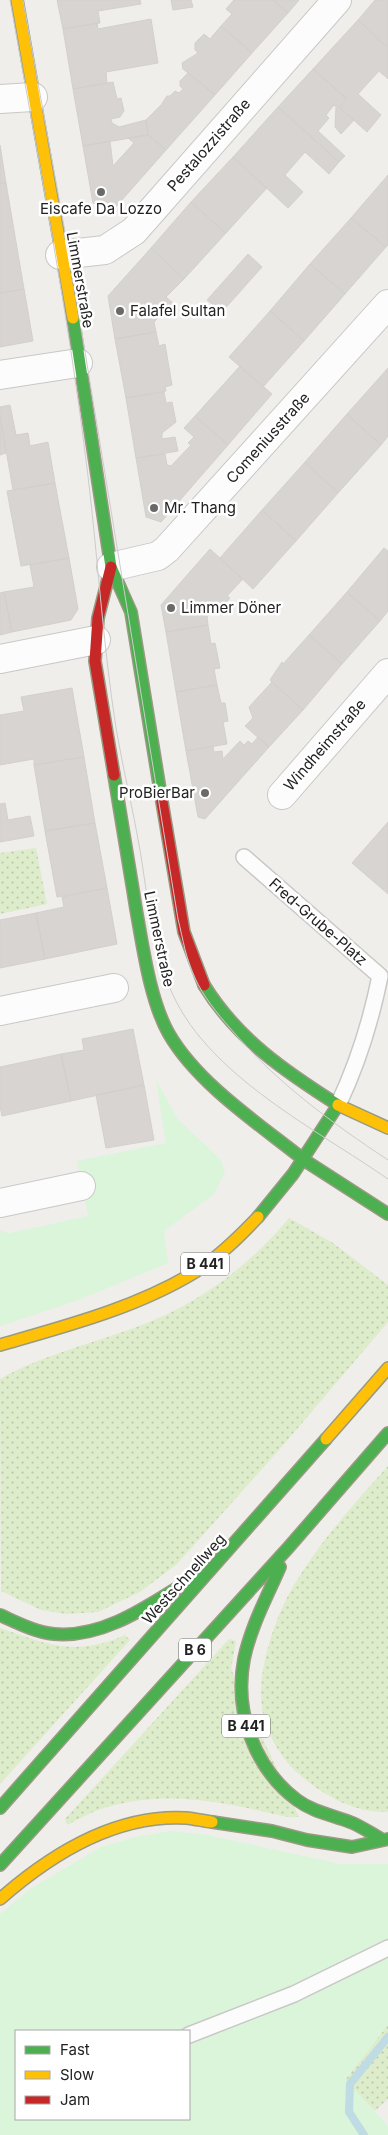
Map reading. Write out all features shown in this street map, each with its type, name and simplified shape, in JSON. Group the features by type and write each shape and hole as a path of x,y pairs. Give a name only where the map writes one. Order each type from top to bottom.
{"main road":[{"name":"Limmerstraße","path":"17,0 73,321 111,567 131,612 184,932 191,955 203,983 221,1009 244,1036 277,1065 338,1105 388,1128"},
{"name":"Limmerstraße","path":"111,567 98,618 95,661 143,949 158,1008 169,1034 194,1068 218,1092 304,1160 388,1214"},
{"name":"B 441","path":"0,1345 91,1318 196,1271 228,1247 267,1207 304,1160 338,1105"},
{"name":"Westschnellweg","path":"0,1808 388,1368"},
{"name":"B 6","path":"0,1866 288,1548 388,1433"},
{"name":"B 441","path":"288,1548 249,1638 240,1682 247,1731 261,1761 275,1782 298,1802 324,1814 353,1823 386,1840"},
{"path":"0,1615 15,1624 42,1633 69,1635 101,1630 218,1563"},
{"path":"0,1899 24,1878 62,1854 101,1833 143,1821 185,1818 272,1831 307,1840 352,1847 386,1840"}],"street":[{"name":"Pestalozzistraße","path":"60,255 105,250 134,231 337,0"},
{"path":"0,99 33,97"},
{"name":"Comeniusstraße","path":"111,567 158,556 168,549 388,304"},
{"path":"0,375 78,362"},
{"path":"0,659 96,640"},
{"name":"Windheimstraße","path":"282,794 388,673"},
{"path":"0,1011 114,988"},
{"path":"0,1203 81,1186"}],"lane":[{"name":"Fred-Grube-Platz","path":"244,857 380,976 371,1018 352,1075 338,1105"},
{"path":"190,2036 294,1994 388,1948"}],"green space":[{"path":"36,848 47,904 0,914 0,853"},
{"path":"156,1080 178,1119 221,1160 225,1173 214,1194 164,1231 168,1263 81,1299 0,1326 0,1230 9,1233 88,1216 77,1161 166,1143"},
{"path":"289,1218 333,1243 388,1285 388,1322 280,1449 177,1564 140,1592 98,1612 66,1614 41,1610 1,1591 0,1379 34,1363 142,1325 184,1306 241,1267"},
{"path":"388,1466 388,1812 376,1812 341,1802 319,1790 293,1769 280,1753 270,1735 262,1707 261,1694 264,1664 272,1634 289,1594 322,1543"},
{"path":"0,1628 62,1646 91,1646 125,1635 130,1640 0,1784"},
{"path":"229,1639 236,1641 231,1669 299,1817 287,1817 216,1802 170,1799 122,1803 98,1810 67,1825 65,1819"},
{"path":"171,1831 207,1835 341,1864 388,1864 388,2025 345,2079 388,2126 388,2135 0,2135 0,1914 30,1889 101,1847 135,1837"},
{"path":"388,2025 388,2099 375,2111 345,2080"}],"building":[{"path":"57,0 140,0 141,4 98,11 100,23 63,29"},
{"path":"171,0 191,0 193,7 173,10"},
{"path":"234,0 273,0 288,13 252,53 221,26 232,14 226,9"},
{"path":"273,0 299,0 288,13"},
{"path":"375,0 388,0 388,48 358,20"},
{"path":"151,19 158,63 106,72 107,83 73,89 63,29 97,23 98,29"},
{"path":"358,20 388,48 388,79 379,71 358,94 381,115 367,132 339,107 347,99 313,69"},
{"path":"221,26 252,53 215,95 183,69 182,63 198,53 195,50 195,43 204,34 210,39"},
{"path":"313,69 347,99 339,107 354,120 341,134 335,127 336,107 334,105 326,115 329,118 318,131 345,156 339,162 278,107"},
{"path":"188,73 215,95 166,150 148,135 146,120 167,96 170,96 175,91 179,93 183,89 180,86 180,81"},
{"path":"113,82 117,99 121,98 124,111 120,117 111,119 112,123 119,127 146,120 148,135 83,146 73,89"},
{"path":"278,107 339,162 329,174 305,152 285,175 303,192 288,208 233,157"},
{"path":"148,135 166,150 114,209 93,203 83,146 110,141 113,166 134,143 128,138"},
{"path":"0,145 6,183 0,183"},
{"path":"233,157 267,188 226,233 191,202"},
{"path":"388,175 388,245 386,247 351,218"},
{"path":"0,183 6,183 24,289 0,293"},
{"path":"191,202 226,233 184,279 151,248"},
{"path":"351,218 386,247 345,294 310,264"},
{"path":"151,248 184,279 166,297 173,303 154,322 156,332 115,339 108,296"},
{"path":"248,254 262,267 222,312 207,300"},
{"path":"310,264 345,294 304,341 270,311"},
{"path":"24,289 33,341 0,347 0,293"},
{"path":"270,311 304,341 263,387 229,357"},
{"path":"156,332 159,346 165,344 172,385 165,387 166,391 126,398 115,339"},
{"path":"240,366 272,394 228,445 195,416"},
{"path":"388,368 388,436 381,445 347,414"},
{"path":"164,392 166,403 172,402 176,422 162,433 162,439 175,437 178,451 136,458 126,398"},
{"path":"10,405 16,435 28,433 30,446 48,442 55,483 13,490 0,416 0,407"},
{"path":"347,414 381,445 338,493 305,462"},
{"path":"0,416 6,453 0,455"},
{"path":"195,416 228,445 161,522 146,517 136,458 165,454 167,465 171,466 191,445 188,443 194,437 184,428"},
{"path":"305,462 338,493 296,541 262,510"},
{"path":"55,483 69,558 21,566 7,491"},
{"path":"262,510 296,541 253,589 220,558"},
{"path":"384,548 388,551 388,611 380,621 347,592"},
{"path":"210,549 243,579 227,596 230,598 215,615 212,612 207,617 208,625 166,632 161,605"},
{"path":"69,558 78,609 71,620 12,632 4,592 34,587 30,565"},
{"path":"4,592 12,632 0,635 0,593"},
{"path":"347,592 380,621 342,664 309,635"},
{"path":"208,625 211,644 215,643 220,668 214,669 217,685 176,692 166,632"},
{"path":"309,635 342,664 303,710 270,680 282,662 283,664"},
{"path":"272,682 303,710 269,747 245,726 253,718 249,707"},
{"path":"217,685 221,703 225,703 228,721 223,722 227,744 186,751 176,692"},
{"path":"72,688 84,757 34,765 34,759 0,765 0,715 24,711 21,697"},
{"path":"258,737 269,747 205,819 198,817 186,751 213,746 214,752 222,751 223,759 240,741 244,745 248,741 252,744"},
{"path":"84,757 95,823 45,831 34,765"},
{"path":"5,803 8,820 30,816 34,836 0,842 0,804"},
{"path":"388,822 388,894 352,863"},
{"path":"95,823 107,888 57,897 45,831"},
{"path":"107,888 117,944 45,959 36,913 64,907 62,897"},
{"path":"36,913 45,959 0,968 0,920"},
{"path":"133,1029 144,1085 71,1101 61,1054 84,1050 82,1039"},
{"path":"61,1054 71,1101 2,1116 0,1107 0,1067"},
{"path":"144,1085 154,1140 106,1148 96,1095"}],"waterway":[{"path":"364,2135 349,2112 350,2084 388,2037"}],"tram line":[{"path":"10,0 72,356 88,476 116,728 155,942 160,960 173,995 190,1024 213,1051 239,1076 298,1120 388,1179"},
{"path":"23,0 69,254 178,919 189,964 198,985 211,1004 230,1028 266,1066 304,1100 388,1160"}],"traffic: fast":[{"path":"73,318 111,567 131,612 161,796"},
{"path":"114,775 145,957 152,990 162,1021 181,1052 196,1070 230,1102 304,1160"},
{"path":"204,985 217,1004 247,1038 281,1067 338,1105"},
{"path":"258,1217 293,1174 338,1105"},
{"path":"304,1160 388,1214"},
{"path":"0,1865 288,1548 388,1433"},
{"path":"0,1808 326,1439"},
{"path":"280,1567 255,1623 244,1659 242,1698 245,1718 251,1737 269,1772 297,1800 316,1810 354,1824 383,1840"},
{"path":"0,1615 27,1627 47,1633 74,1634 112,1624 130,1616 198,1575"},
{"path":"212,1822 272,1831 307,1840 352,1847 388,1839"}],"traffic: slow":[{"path":"17,0 73,318"},
{"path":"338,1105 388,1128"},
{"path":"0,1345 100,1315 172,1285 212,1260 258,1217"},
{"path":"326,1439 388,1368"},
{"path":"0,1899 40,1867 62,1853 110,1830 134,1823 160,1819 186,1818 212,1822"}],"traffic: jam":[{"path":"111,567 98,618 95,661 114,775"},
{"path":"161,796 184,932 204,985"}],"place":[{"name":"Eiscafe Da Lozzo","path":"101,192"},
{"name":"Falafel Sultan","path":"120,311"},
{"name":"Mr. Thang","path":"154,508"},
{"name":"Limmer Döner","path":"171,608"},
{"name":"ProBierBar","path":"205,793"}]}
